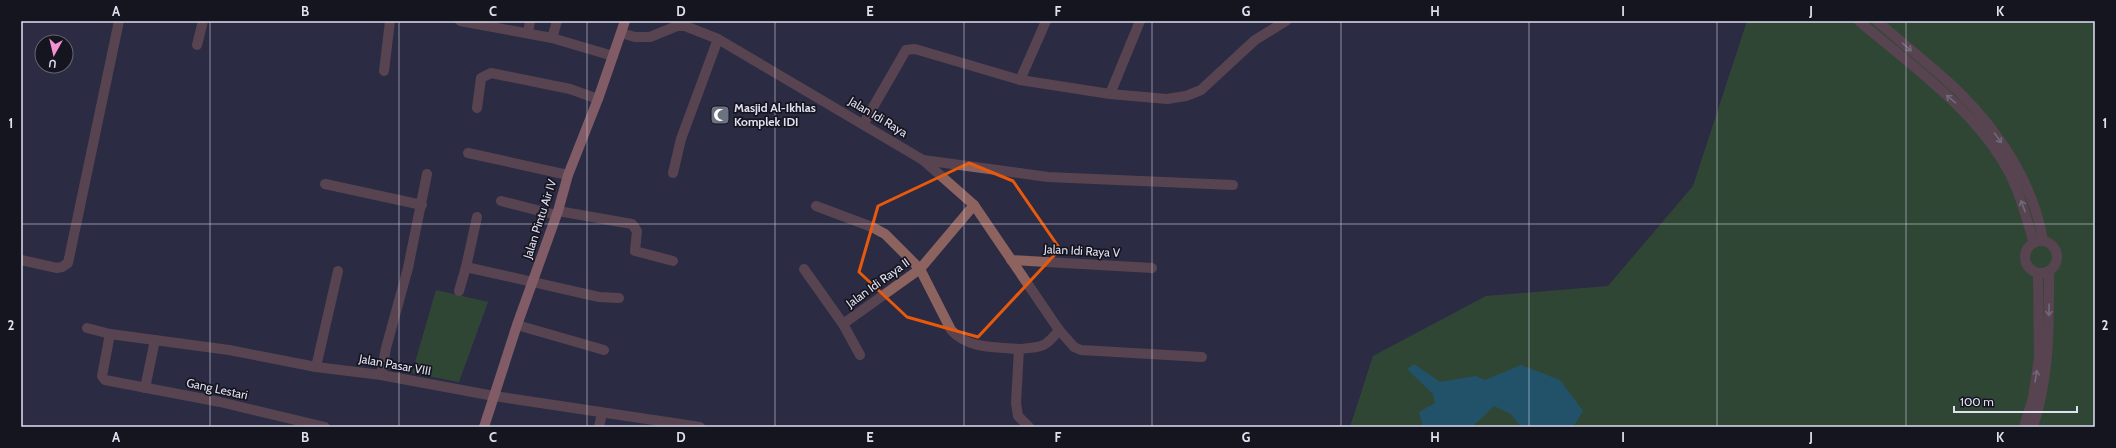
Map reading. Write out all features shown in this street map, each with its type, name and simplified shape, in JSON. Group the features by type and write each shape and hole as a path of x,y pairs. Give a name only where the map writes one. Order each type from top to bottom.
{"main road":[{"name":"Jalan Pintu Air IV","path":"484,427 517,325 557,213 568,175 598,99 625,21"}],"street":[{"path":"21,260 57,268 62,268 68,263 119,21"},
{"path":"197,45 203,21"},
{"path":"384,71 390,21"},
{"path":"460,21 552,38 613,56"},
{"path":"528,33 530,21"},
{"path":"552,38 556,21"},
{"path":"1020,80 1046,21"},
{"path":"1110,94 1140,21"},
{"path":"864,124 906,50 915,49 1020,80 1110,94 1167,99 1186,96 1201,90 1255,40 1286,21"},
{"path":"1859,21 1962,109 1987,138 2015,184 2038,242"},
{"path":"1877,21 1957,90 1983,118 2007,150 2026,186 2036,212 2038,242"},
{"name":"Jalan Idi Raya","path":"621,33 635,37 650,37 678,26 685,26 718,39 923,160 974,205 1059,330 1074,347 1080,350 1202,357"},
{"path":"673,173 681,139 718,39"},
{"path":"477,108 481,78 491,73 570,89 598,99"},
{"path":"468,153 568,175"},
{"path":"923,160 1048,177 1233,185"},
{"path":"381,375 422,205 427,174"},
{"path":"325,184 422,205"},
{"path":"501,201 557,213 632,224 637,231 635,252 673,261"},
{"name":"Jalan Idi Raya II","path":"843,324 920,269 974,205"},
{"path":"816,206 872,227 885,234 920,269 951,330 965,342 977,345 1019,349 1042,347 1051,340 1059,330"},
{"path":"459,291 477,217"},
{"path":"2038,242 2053,246 2057,255 2056,264 2049,271 2038,273 2028,266 2026,253 2038,242"},
{"name":"Jalan Idi Raya V","path":"1011,260 1152,268"},
{"path":"466,267 599,297 619,298"},
{"path":"804,269 843,324 860,355"},
{"path":"316,366 338,271"},
{"path":"2033,427 2045,386 2048,360 2049,271"},
{"path":"2024,427 2033,398 2039,358 2038,273"},
{"path":"517,325 604,350"},
{"name":"Jalan Pasar VIII","path":"86,328 110,334 229,350 316,366 381,375 494,396 700,427"},
{"name":"Gang Lestari","path":"110,334 103,379 220,402 325,427"},
{"path":"145,388 155,340"},
{"path":"1019,349 1016,404 1018,416 1029,427"},
{"path":"599,427 602,413"}],"highlighted area":[{"path":"969,163 1013,181 1060,249 978,337 907,317 859,272 878,206"}],"green space":[{"path":"1747,21 2095,21 2095,427 1350,427 1373,356 1486,296 1608,286 1693,186"},
{"path":"436,290 488,302 459,382 412,373"}],"water":[{"path":"1414,364 1440,382 1476,376 1485,380 1521,365 1560,380 1583,411 1573,427 1521,427 1511,414 1494,406 1472,427 1423,427 1419,412 1435,403 1433,394 1407,369"}],"place":[{"name":"Masjid Al-Ikhlas Komplek IDI","path":"720,115"}]}
